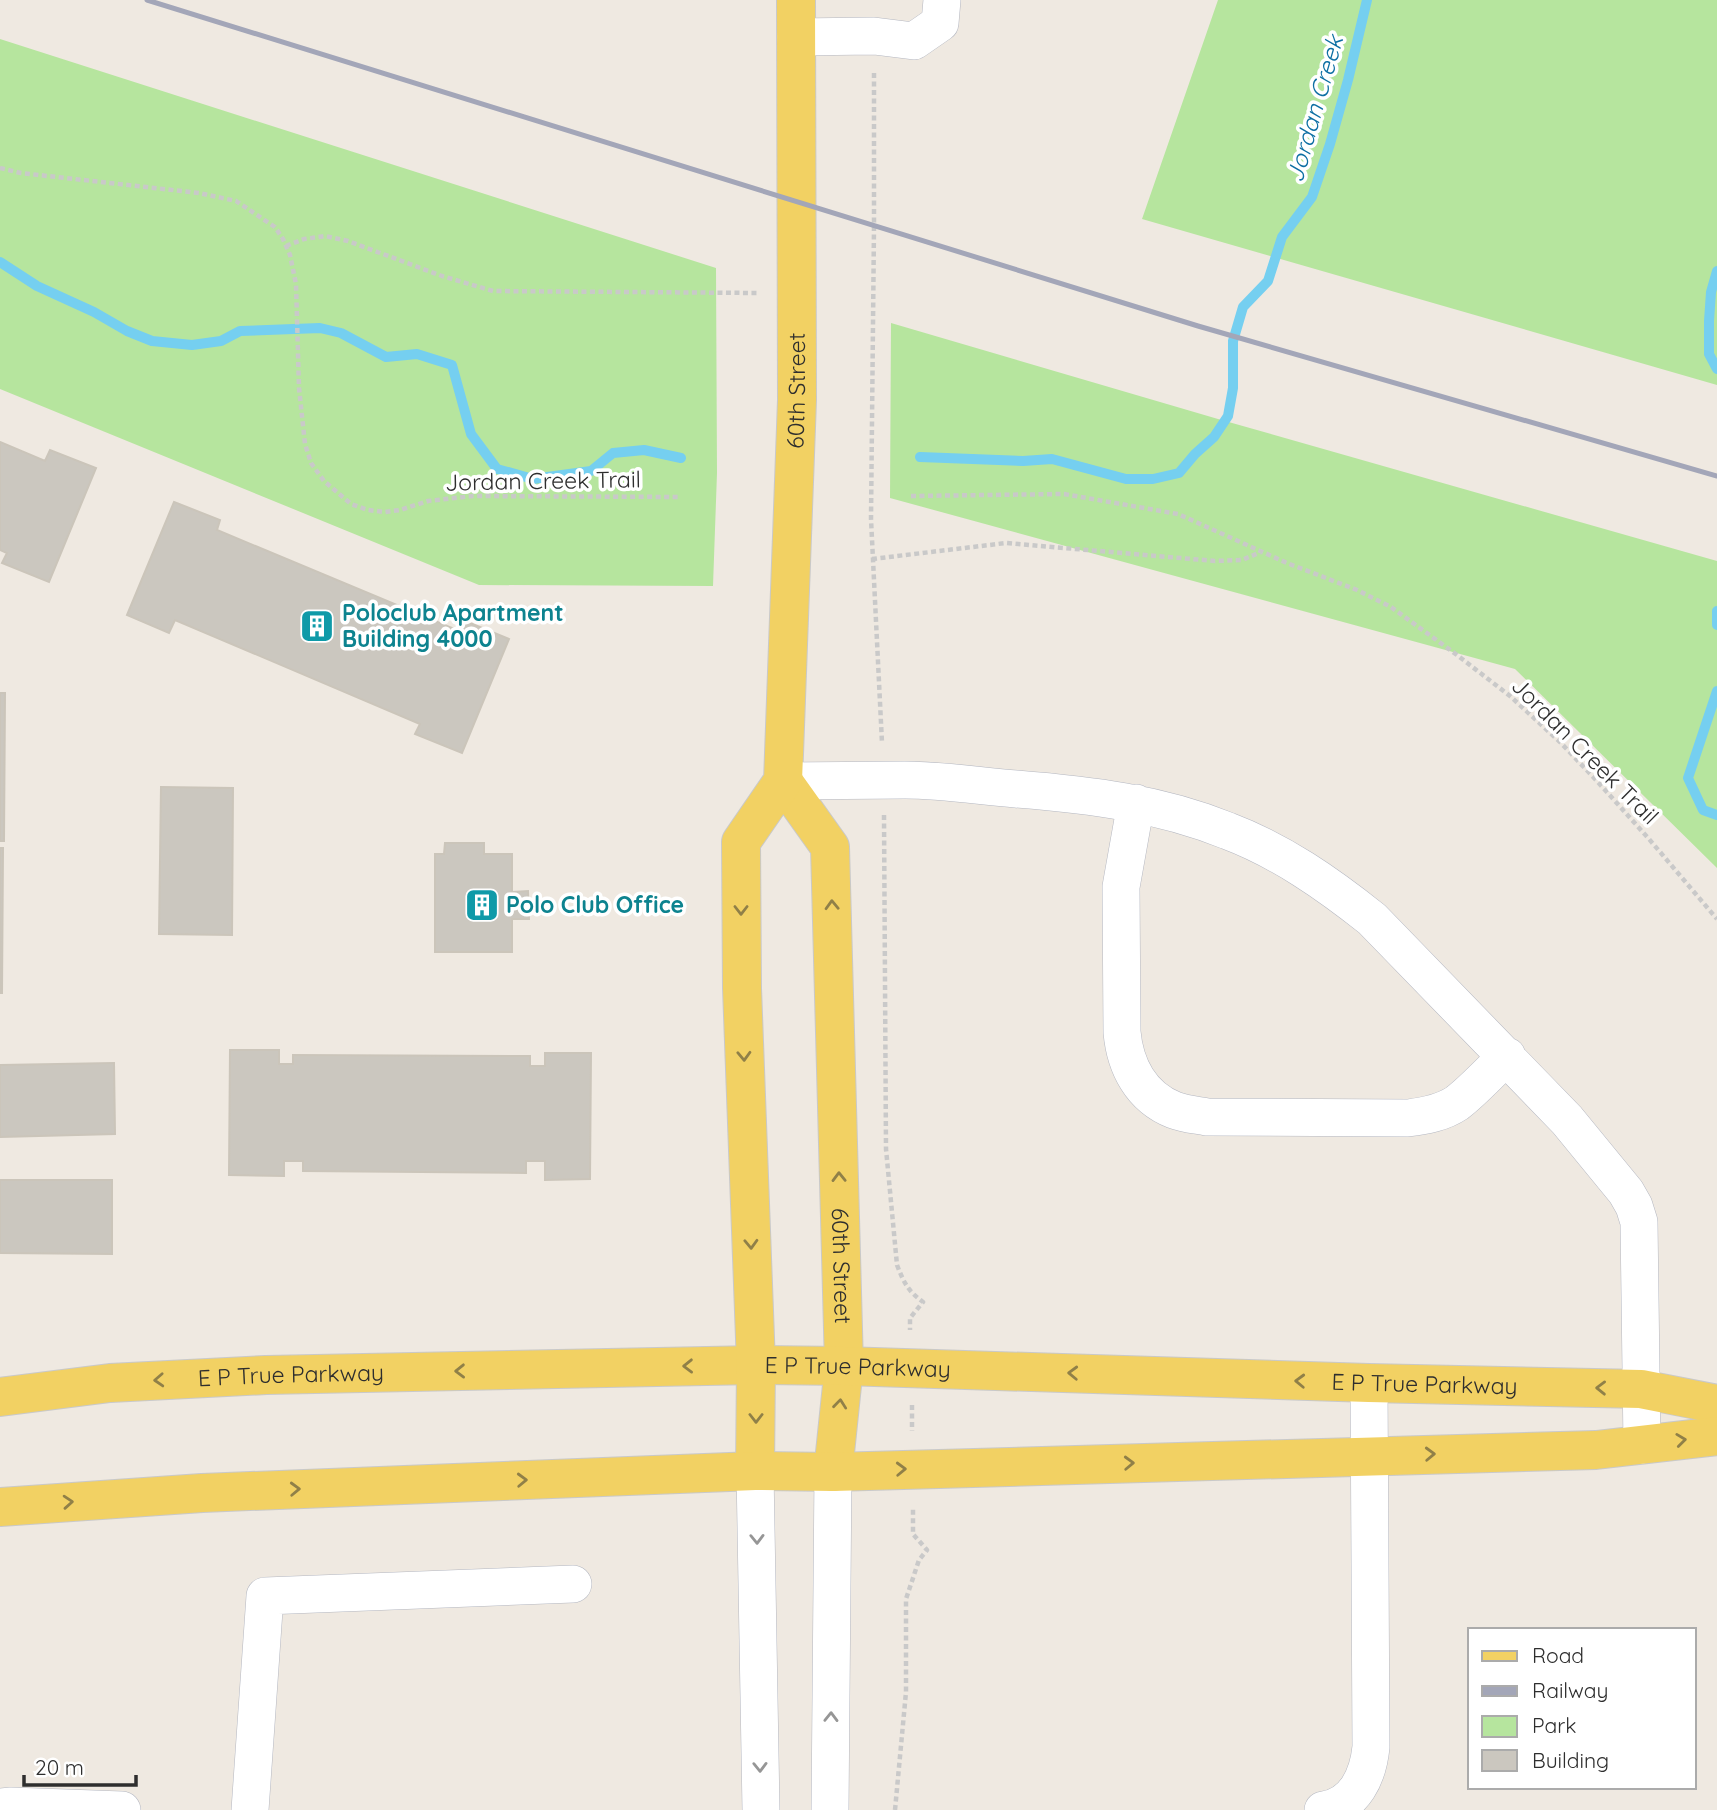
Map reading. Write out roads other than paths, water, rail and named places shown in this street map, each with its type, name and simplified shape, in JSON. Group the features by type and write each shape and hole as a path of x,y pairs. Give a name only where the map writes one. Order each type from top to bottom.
{"main road":[{"name":"60th Street","path":"796,19 797,400 783,781 830,847 844,1366 833,1472"},
{"path":"755,1471 756,1365 741,988 741,842 783,781"},
{"name":"E P True Parkway","path":"0,1396 110,1383 266,1375 756,1365 1642,1389 1717,1404"},
{"path":"0,1507 202,1493 755,1471 833,1472 1596,1450 1717,1436"}],"street":[{"path":"796,19 874,36 914,41 940,23 942,0"},
{"path":"783,781 907,780 1078,794 1136,803 1191,817 1231,831 1269,849 1339,893 1372,919 1507,1056 1567,1120 1626,1192 1634,1206 1639,1223 1642,1445"},
{"path":"1136,803 1121,887 1122,1032 1124,1050 1133,1073 1148,1094 1161,1104 1177,1112 1207,1117 1425,1116 1457,1103 1507,1056"},
{"path":"1323,1810 1333,1809 1357,1790 1369,1763 1369,1383"},
{"path":"755,1471 761,1810"},
{"name":"60th Street","path":"830,1810 833,1472"},
{"path":"250,1810 265,1596 573,1584"},
{"path":"7,1808 122,1810"},
{"path":"830,1810 848,1810"}],"waterway":[{"name":"Jordan Creek","path":"920,457 1023,461 1052,459 1126,479 1153,479 1179,473 1214,437 1228,416 1233,388 1233,341 1243,307 1268,281 1282,237 1312,197 1348,80 1367,0"},
{"name":"Jordan Creek","path":"0,262 37,286 152,341 192,345 221,341 240,331 320,328 341,333 386,357 417,354 452,365 471,434 497,469 533,479 591,471 613,453 644,450 681,458"},
{"name":"Jordan Creek","path":"1717,271 1711,292 1709,321 1709,354 1717,369"},
{"name":"Jordan Creek","path":"1717,611 1717,625"},
{"name":"Jordan Creek","path":"1717,691 1688,778 1703,810 1717,815"}],"railway":[{"path":"147,0 1198,326 1717,476"}],"place":[{"name":"Poloclub Apartment Building 4000","path":"317,626"},
{"name":"Polo Club Office","path":"482,905"}]}
